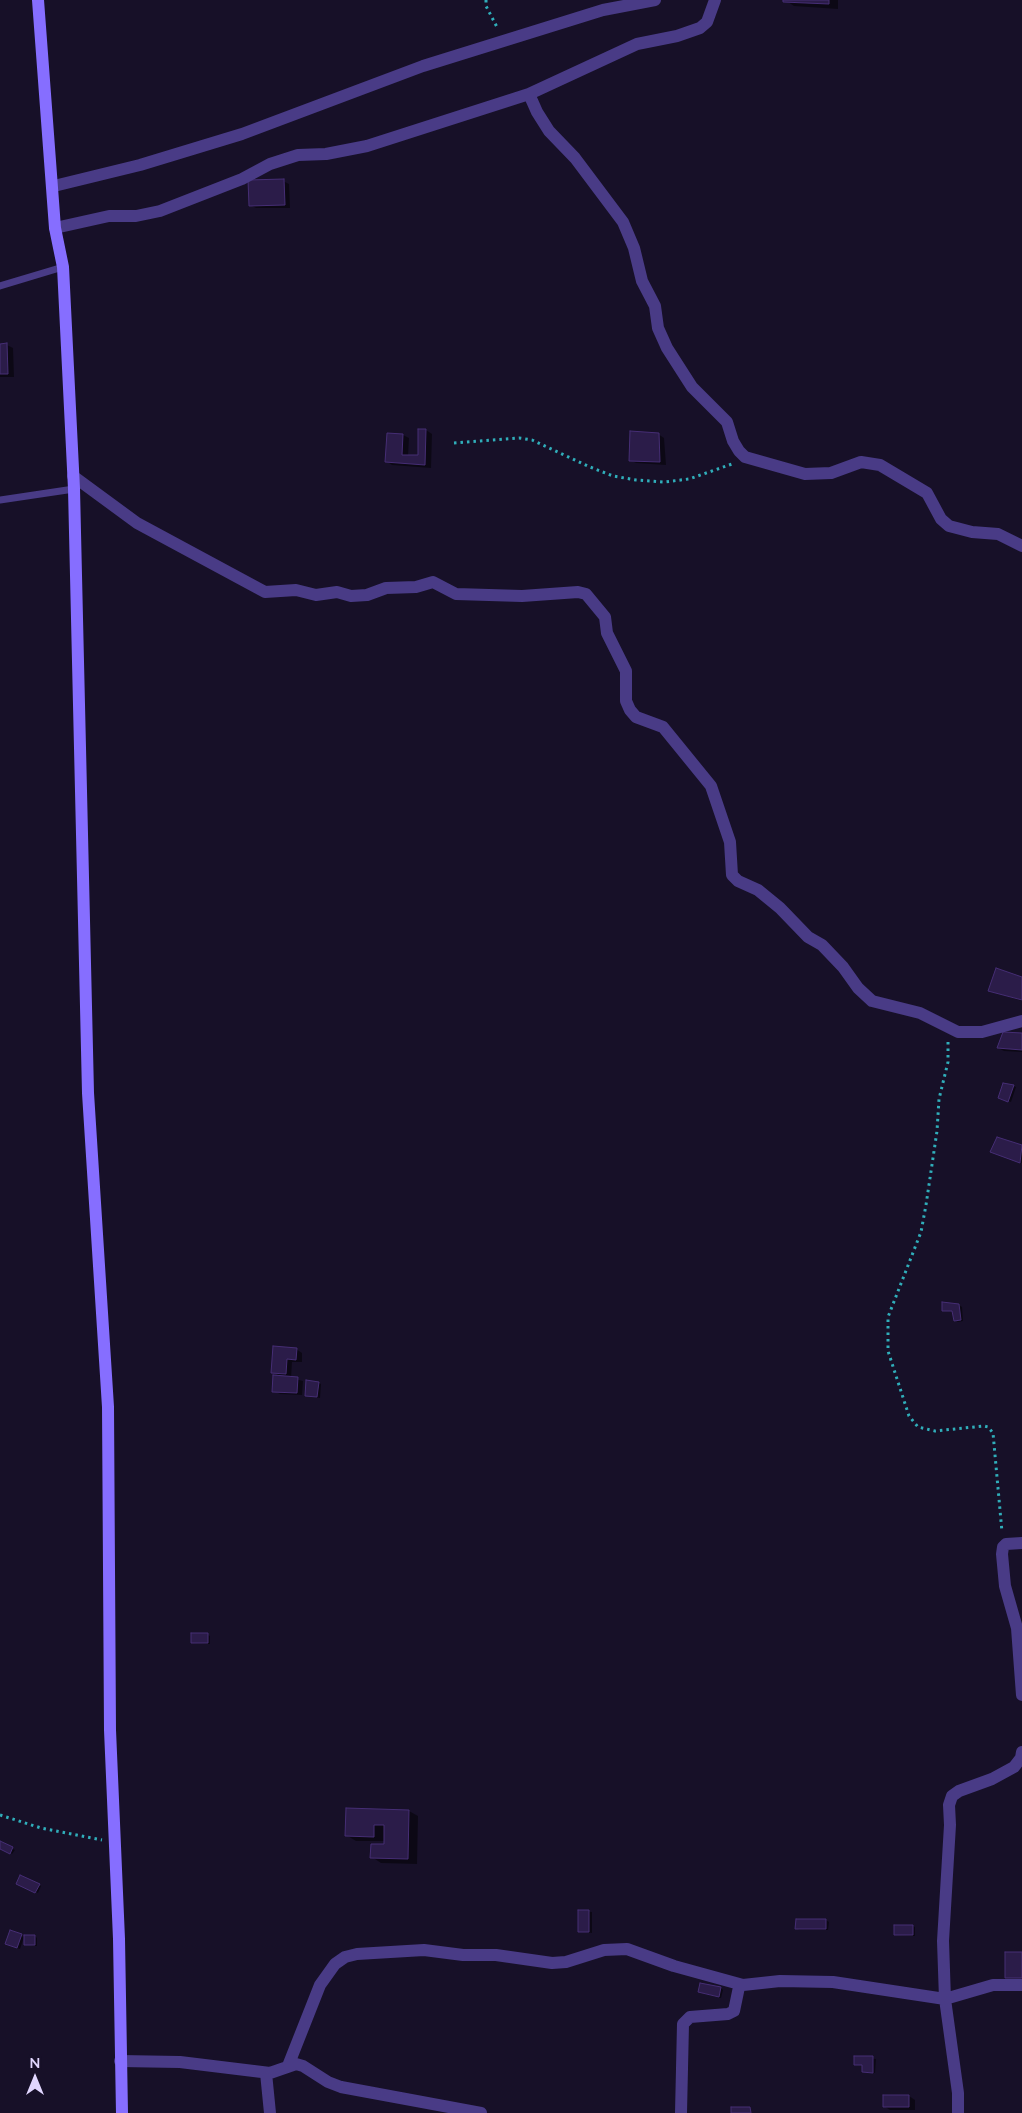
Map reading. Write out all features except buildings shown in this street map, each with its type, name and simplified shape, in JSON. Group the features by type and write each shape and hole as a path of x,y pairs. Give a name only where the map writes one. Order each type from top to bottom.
{"main road":[{"path":"38,0 56,228 62,267 73,482 88,1093 108,1407 110,1730 119,1939 122,2113"}],"street":[{"path":"54,186 140,165 242,134 423,66 499,42 603,10 655,0"},
{"path":"56,228 109,216 136,216 160,210 242,179 270,164 298,155 326,154 367,146 529,94 637,44 676,36 700,28 706,22 716,0"},
{"path":"529,94 537,112 549,131 575,158 623,222 634,248 642,281 655,306 658,328 667,348 692,388 727,422 735,446 746,457 814,475 831,473 861,462 880,466 927,493 941,519 948,526 972,532 998,534 1022,546"},
{"path":"73,482 137,523 265,592 296,590 316,595 337,592 351,596 367,595 386,588 416,587 432,582 456,594 522,596 578,592 586,594 605,617 607,633 626,671 626,701 630,710 636,717 662,727 711,786 730,842 732,875 738,882 758,890 780,908 808,938 822,945 843,967 858,988 872,1001 915,1011 948,1029 958,1032 982,1032 1022,1021"},
{"path":"1022,1543 1006,1544 1003,1547 1005,1586 1017,1628 1022,1695"},
{"path":"958,2113 958,2093 946,1999 943,1941 950,1825 948,1805 952,1796 959,1791 992,1779 1014,1768 1021,1758 1022,1752"},
{"path":"288,2066 320,1985 335,1964 345,1957 357,1954 424,1950 463,1955 496,1955 552,1963 566,1962 604,1950 627,1949 674,1966 743,1984 780,1981 833,1982 946,1999 992,1985 1022,1986"},
{"path":"681,2113 683,2024 690,2017 728,2014 734,2011 737,1992 743,1984"},
{"path":"120,2061 180,2062 266,2073 288,2066 303,2066 328,2082 341,2087 481,2113"},
{"path":"266,2073 270,2113"}],"lane":[{"path":"0,286 62,267"},
{"path":"0,500 73,482"}],"path":[{"path":"486,0 486,6 498,25 499,42"},
{"path":"454,444 518,438 532,440 571,459 613,476 664,482 715,471 746,457"},
{"path":"948,1029 948,1062 939,1099 936,1138 926,1206 921,1232 888,1317 888,1351 909,1416 918,1427 935,1431 984,1426 988,1427 993,1433 1003,1547"},
{"path":"0,1815 58,1832 115,1842"}]}
